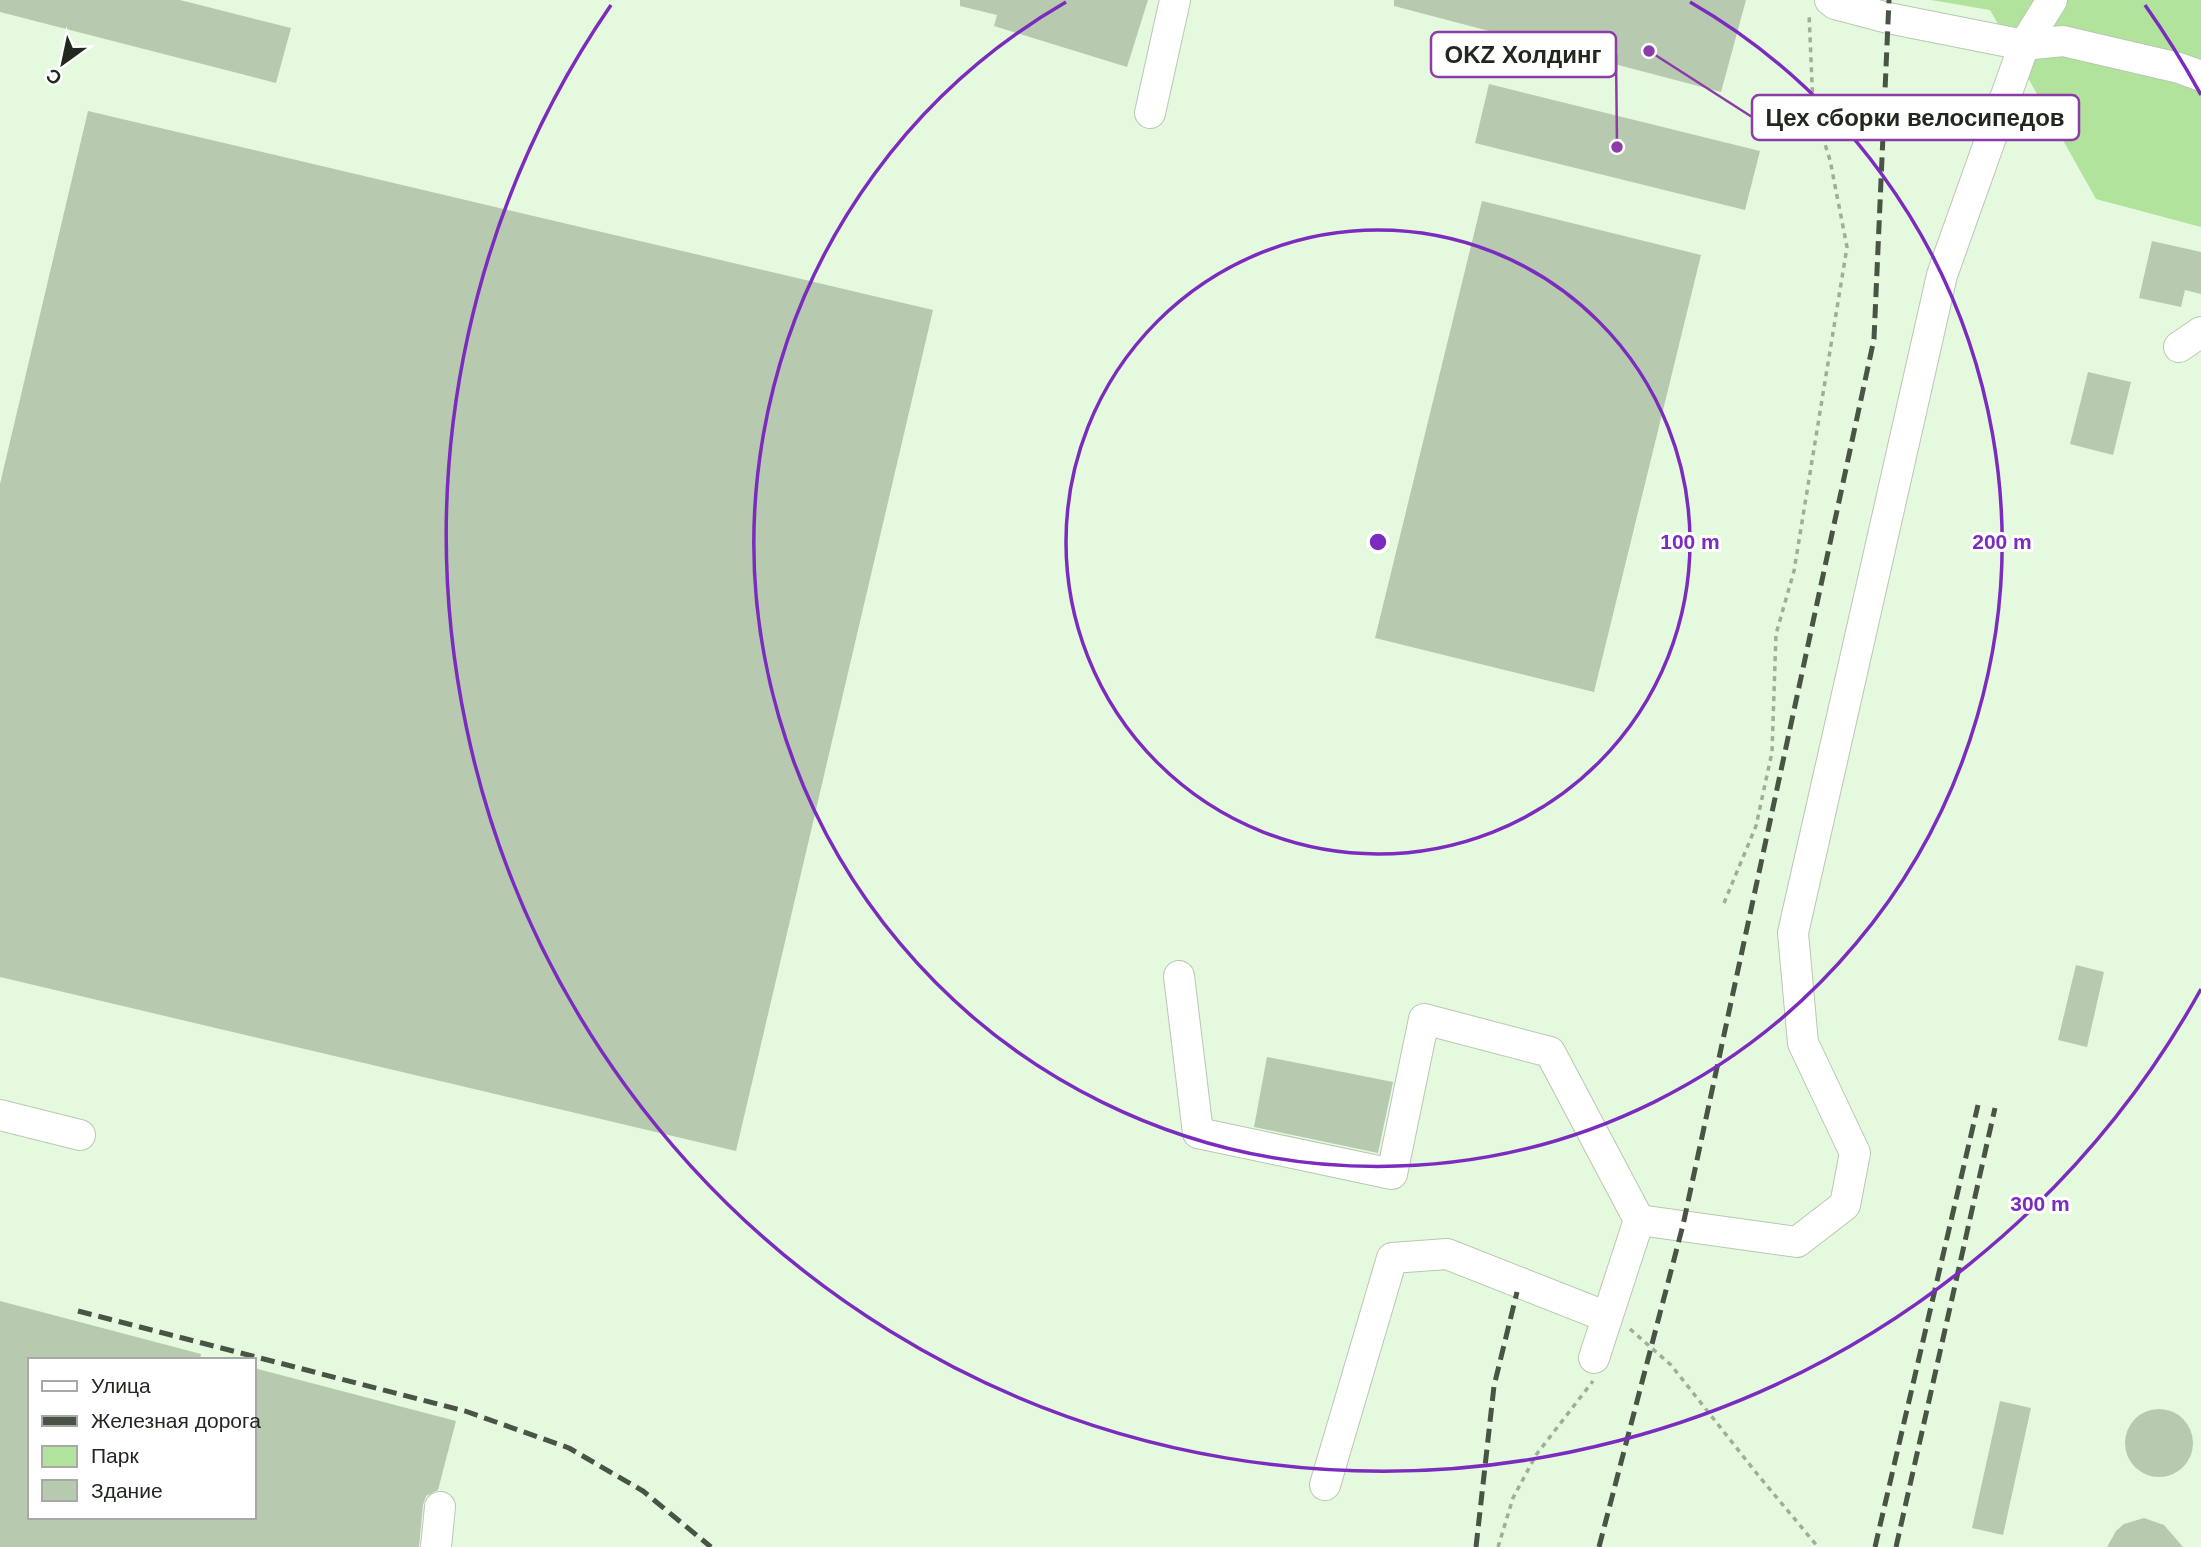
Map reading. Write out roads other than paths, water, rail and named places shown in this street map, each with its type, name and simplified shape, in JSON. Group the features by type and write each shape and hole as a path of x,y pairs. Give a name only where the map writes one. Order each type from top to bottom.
{"street":[{"path":"1150,113 1175,0"},
{"path":"1639,1220 1797,1242 1845,1205 1855,1153 1803,1044 1793,933 1942,275 2024,45 2052,0"},
{"path":"1820,7 1835,4 1888,18 2024,45 2063,41 2179,68 2201,76"},
{"path":"1179,976 1198,1133 1392,1174 1424,1019 1550,1052 1639,1220 1594,1358"},
{"path":"0,1115 80,1135"},
{"path":"1325,1485 1392,1258 1447,1254 1607,1317"},
{"path":"436,1547 440,1507"}],"railway":[{"path":"1599,1547 1683,1225 1874,339 1889,0"},
{"path":"1875,1547 1978,1105"},
{"path":"1896,1547 1995,1108"},
{"path":"1476,1547 1494,1386 1517,1292"},
{"path":"78,1311 465,1411 569,1448 643,1491 711,1547"}],"place":[{"name":"Цех сборки велосипедов","path":"1649,51"},
{"name":"OKZ Холдинг","path":"1617,147"}]}
